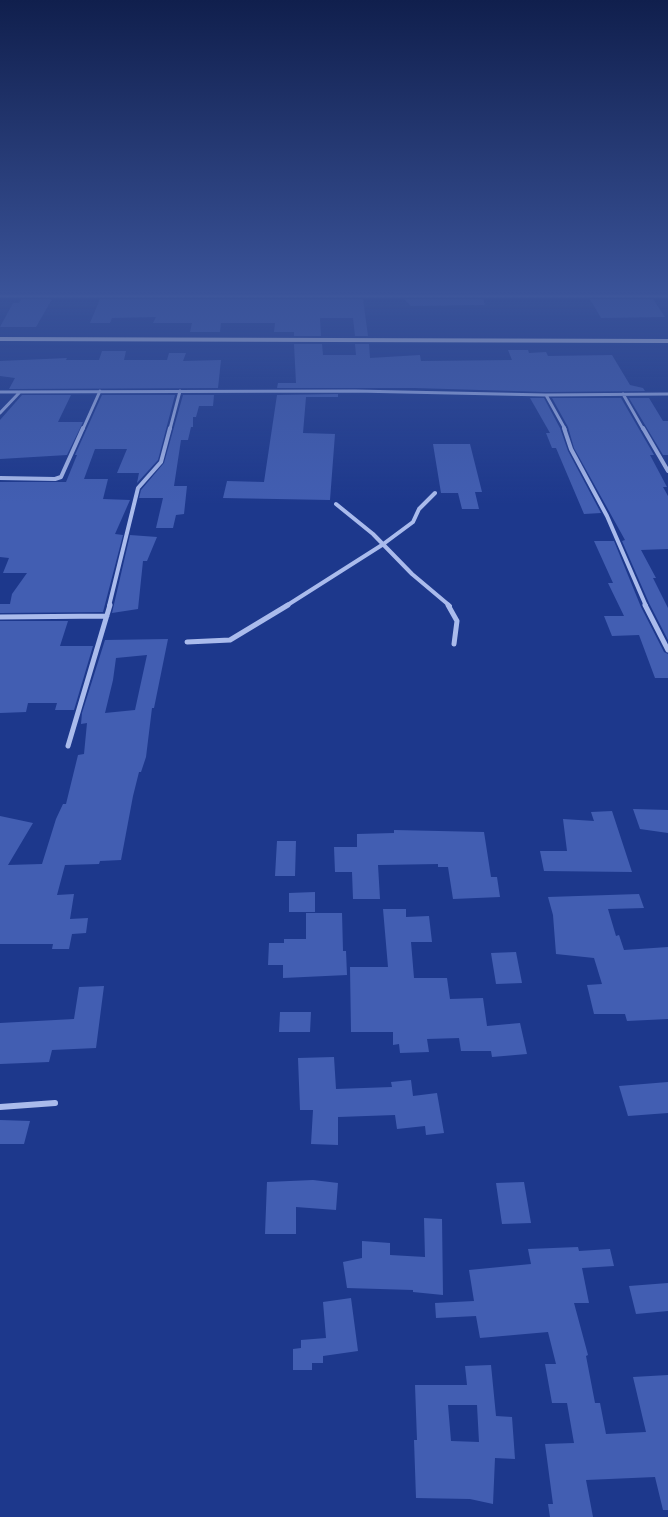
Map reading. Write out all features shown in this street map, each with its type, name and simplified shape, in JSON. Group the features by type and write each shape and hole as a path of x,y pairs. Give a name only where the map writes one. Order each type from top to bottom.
{"street":[{"path":"0,478 55,479 60,477 100,391"},
{"path":"68,746 106,616 138,488 161,462 180,391"},
{"path":"0,392 355,391 546,395 668,394"},
{"path":"0,413 20,392"},
{"path":"623,394 668,471"},
{"path":"546,395 566,432 571,449 581,470 607,516 634,582 668,650"},
{"path":"187,642 230,640 382,545 413,522 419,509 434,493"},
{"path":"336,504 373,534 382,545 451,608 458,621 454,644"},
{"path":"0,617 106,616"},
{"path":"0,1108 55,1103"}],"building":[{"path":"0,362 221,362 218,388 9,389 15,378 0,376"},
{"path":"295,362 616,362 630,385 643,388 645,391 546,392 415,388 277,388 278,383 296,383"},
{"path":"338,394 338,397 306,397 303,433 335,434 330,500 223,498 227,481 264,482 277,395"},
{"path":"22,395 71,395 58,422 83,422 67,455 0,459 0,420"},
{"path":"102,395 175,395 158,460 137,483 139,473 117,473 127,449 95,449 84,479 108,479 103,499 130,500 115,534 123,535 103,612 0,613 0,604 10,604 12,594 27,573 3,573 9,558 0,557 0,482 66,482 77,455 75,455"},
{"path":"183,395 214,395 213,406 199,406 196,417 193,417 193,427 191,427 188,440 181,440 174,486 187,486 184,514 176,515 173,528 156,528 163,498 139,498 141,490 164,463"},
{"path":"530,398 544,398 560,428 568,451 601,513 584,514 556,448 552,448 546,433 550,433"},
{"path":"552,398 621,398 654,455 650,455 667,487 663,487 668,496 668,549 641,550 656,578 653,578 668,608 668,640 649,603 622,541 625,540 574,448 568,427"},
{"path":"629,398 649,398 663,421 668,421 668,455 663,455"},
{"path":"433,444 470,444 482,492 475,492 479,509 462,509 458,493 441,493"},
{"path":"130,535 157,537 147,561 143,561 138,609 112,613"},
{"path":"594,541 614,541 641,607 664,652 668,654 668,678 655,678 639,635 612,636 604,616 624,616 608,583 613,583"},
{"path":"0,621 68,621 60,646 93,646 74,710 55,710 57,703 28,703 26,712 0,713"},
{"path":"168,639 154,708 152,708 146,757 141,772 139,772 133,796 121,860 100,861 99,864 65,865 57,895 74,894 70,919 88,918 86,933 72,934 69,949 52,949 53,944 0,944 0,816 33,823 8,865 42,864 56,819 63,804 66,804 78,755 84,754 87,723 81,724 82,713 105,640","holes":["147,655 135,710 105,713 116,658"]},
{"path":"633,809 668,810 668,833 640,829"},
{"path":"612,811 632,872 544,871 540,851 567,851 563,819 594,821 591,812"},
{"path":"394,830 484,832 491,877 497,877 500,897 453,899 448,867 438,867 438,864 378,865 380,899 353,899 352,872 335,872 334,847 357,847 357,834 394,833"},
{"path":"277,841 296,841 295,876 275,876"},
{"path":"315,892 315,912 289,912 289,893"},
{"path":"639,894 644,908 608,909 616,936 619,935 624,950 668,947 668,1019 627,1021 625,1014 594,1014 587,985 602,984 594,958 556,954 553,915 548,897"},
{"path":"383,909 406,909 406,917 429,916 432,942 411,942 414,978 447,978 450,999 483,998 487,1026 520,1023 527,1054 492,1057 491,1051 461,1051 459,1038 427,1039 429,1052 400,1053 399,1044 393,1045 393,1032 351,1032 350,967 388,967"},
{"path":"306,913 342,913 343,951 346,951 347,975 283,978 283,965 268,965 269,943 284,943 284,939 306,939"},
{"path":"516,952 522,983 496,984 491,953"},
{"path":"104,986 96,1048 52,1050 49,1062 0,1064 0,1023 74,1019 79,987"},
{"path":"280,1012 311,1012 310,1032 279,1032"},
{"path":"334,1057 336,1089 392,1087 391,1082 411,1080 413,1096 437,1093 444,1133 426,1135 425,1126 397,1129 395,1115 338,1117 338,1145 311,1144 313,1110 300,1110 298,1058"},
{"path":"668,1082 668,1113 628,1116 619,1086"},
{"path":"0,1120 30,1121 24,1144 0,1144"},
{"path":"313,1180 338,1183 336,1210 296,1207 296,1234 265,1234 267,1182"},
{"path":"524,1182 531,1223 502,1224 496,1183"},
{"path":"424,1218 442,1219 443,1295 413,1292 413,1290 347,1288 343,1262 362,1258 362,1241 390,1243 390,1255 425,1257"},
{"path":"578,1247 579,1251 610,1249 614,1266 582,1268 589,1303 574,1303 588,1355 586,1356 595,1403 600,1403 606,1434 646,1432 633,1377 668,1375 668,1510 663,1510 655,1477 586,1480 593,1517 550,1517 548,1504 553,1504 545,1444 574,1443 567,1403 552,1403 545,1364 556,1364 548,1332 480,1338 476,1316 436,1318 435,1303 474,1301 469,1270 531,1264 528,1249"},
{"path":"668,1283 668,1311 636,1314 629,1286"},
{"path":"351,1298 358,1351 323,1356 323,1363 312,1363 312,1370 293,1370 293,1349 301,1348 301,1340 326,1338 323,1302"},
{"path":"491,1365 496,1416 512,1417 515,1459 495,1458 493,1504 470,1499 416,1498 414,1440 417,1440 415,1385 467,1385 465,1366","holes":["448,1405 477,1405 479,1442 451,1441"]}]}
